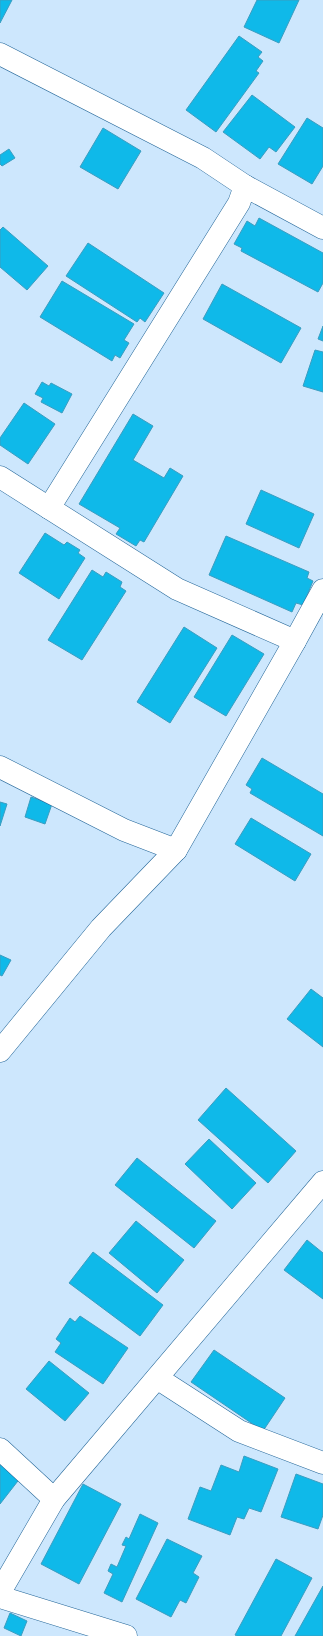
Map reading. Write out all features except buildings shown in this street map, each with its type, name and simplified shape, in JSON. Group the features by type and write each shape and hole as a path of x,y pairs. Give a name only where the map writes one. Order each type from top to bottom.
{"street":[{"path":"0,54 203,158 245,186 323,228"},
{"path":"49,508 238,203 245,186"},
{"path":"0,477 177,589 295,641"},
{"path":"0,1051 101,928 176,850 323,590"},
{"path":"0,767 124,830 176,850"},
{"path":"0,1592 54,1499 323,1182"},
{"path":"157,1378 239,1430 323,1463"},
{"path":"0,1449 54,1499"},
{"path":"0,1597 126,1636"}]}
